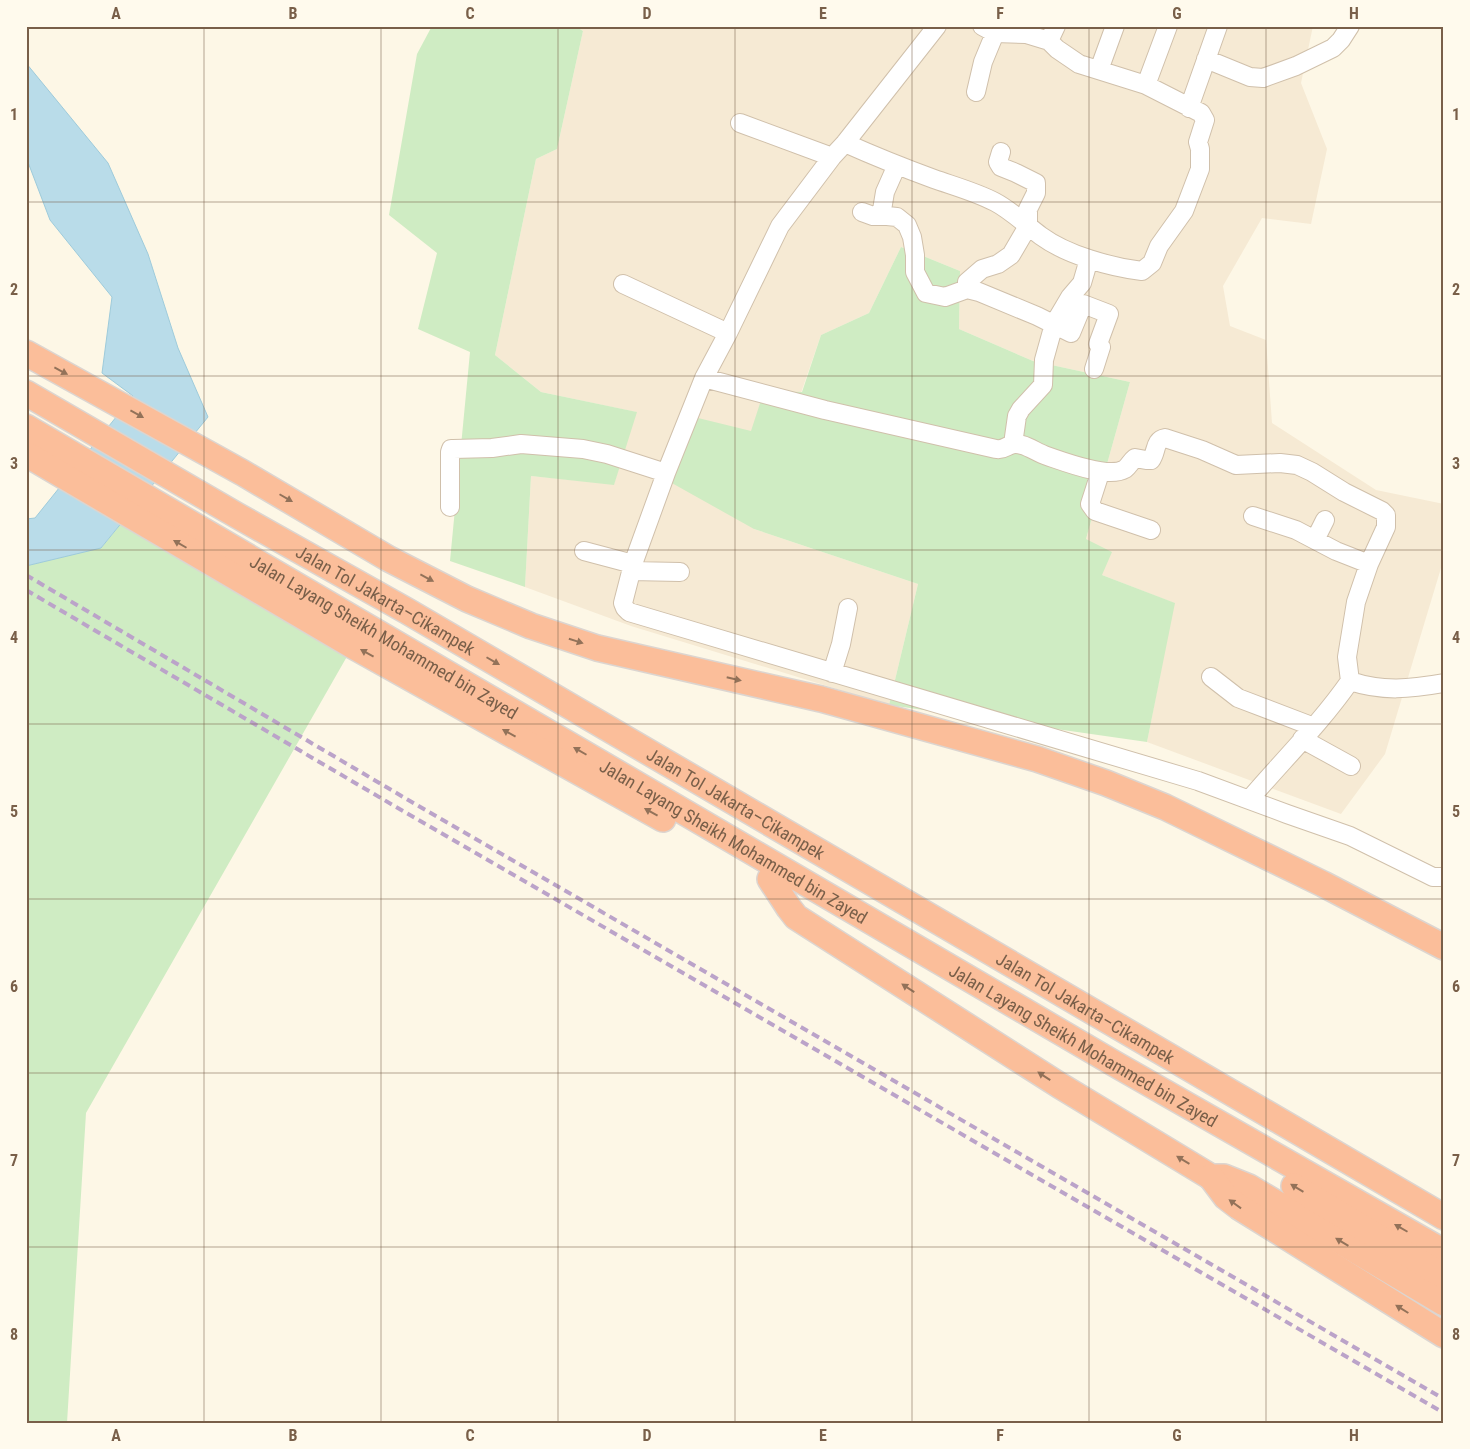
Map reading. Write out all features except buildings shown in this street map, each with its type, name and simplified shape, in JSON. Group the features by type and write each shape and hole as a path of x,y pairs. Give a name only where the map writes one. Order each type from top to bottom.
{"highway":[{"path":"26,353 244,474 398,563 467,599 532,626 597,648 821,699 1046,762 1106,783 1164,807 1323,884 1444,948"},
{"name":"Jalan Tol Jakarta–Cikampek","path":"26,394 407,611 1444,1217"},
{"name":"Jalan Layang Sheikh Mohammed bin Zayed","path":"26,410 310,576 1116,1036 1444,1228"},
{"name":"Jalan Layang Sheikh Mohammed bin Zayed","path":"26,427 1097,1054 1444,1252"},
{"path":"26,454 353,646 770,879 1144,1096 1444,1276"},
{"path":"770,879 796,917 1059,1085 1211,1177 1226,1197 1239,1207 1444,1335"},
{"path":"1211,1177 1224,1177 1249,1188 1444,1303"}],"street":[{"path":"937,26 845,144 832,157 780,226 704,378 666,473 632,568 623,603 625,608 629,612 1198,781 1350,836 1427,874 1444,877"},
{"path":"1099,70 1115,26"},
{"path":"1146,85 1168,26"},
{"path":"1189,108 1218,26"},
{"path":"1206,59 1250,77 1263,78 1282,72 1326,52 1336,46 1350,26"},
{"path":"845,144 986,198 1007,209 1043,238 1090,259 1118,268 1142,271 1152,263 1159,246 1184,211 1200,169 1198,142 1205,120 1201,113 1146,85 1080,64 1057,49 1053,34 1026,34 988,30 976,92"},
{"path":"740,123 832,157"},
{"path":"967,289 967,282 982,269 998,264 1010,255 1028,226 1028,209 1036,193 1036,183 1001,167 998,162 1001,152"},
{"path":"881,216 885,192 897,165"},
{"path":"862,212 873,216 897,217 907,224 912,237 915,272 926,293 945,297 967,289 979,292 1071,333 1083,304 1109,314 1098,344 1101,347 1094,369"},
{"path":"1013,444 1017,416 1043,385 1044,360 1054,324 1070,297 1082,283 1090,259"},
{"path":"623,284 728,332"},
{"path":"704,378 825,410 996,450 1013,444 1025,446 1045,455 1100,473 1120,471 1129,466 1135,458 1151,460 1155,454 1158,442 1165,438 1202,450 1236,465 1298,465 1344,492 1382,511 1387,519 1386,528 1368,564 1356,602 1347,663 1350,681 1335,702 1249,800"},
{"path":"450,507 450,452 453,449 492,448 521,444 583,449 607,454 666,473"},
{"path":"1100,473 1090,504 1091,507 1095,511 1150,530"},
{"path":"1253,516 1296,530 1336,551 1368,564"},
{"path":"1314,540 1325,520"},
{"path":"584,551 632,568 680,572"},
{"path":"832,672 841,644 848,608"},
{"path":"1211,677 1238,698 1314,726"},
{"path":"1350,681 1374,687 1404,688 1444,683"},
{"path":"1302,740 1351,766"}],"shaded area":[{"path":"575,26 1313,26 1301,83 1327,149 1311,224 1262,218 1223,286 1230,326 1266,340 1272,423 1376,490 1444,504 1444,558 1385,754 1341,814 1147,742 1174,603 1102,575 1086,539 1130,382 1033,361 959,329 960,271 901,247 869,313 821,335 754,529 918,584 889,705 631,626 525,587 531,476 614,484 636,412 541,392 495,355 536,159 557,149 583,31"}],"green space":[{"path":"432,26 575,26 583,31 557,149 536,159 495,355 541,392 637,412 614,485 531,476 525,587 450,561 470,352 418,329 437,253 389,215 417,54"},
{"path":"901,247 960,271 959,329 1033,361 1130,382 1086,539 1112,552 1102,575 1175,603 1147,742 889,705 918,584 754,529 670,482 694,417 751,431 764,391 802,392 821,335 869,313"},
{"path":"129,514 353,646 86,1113 67,1423 26,1423 26,566 102,547"}],"water":[{"path":"26,63 108,163 148,254 178,348 208,417 101,548 26,566 26,519 35,518 133,396 102,373 112,297 50,220 26,157"}],"railway":[{"path":"26,575 410,801 1444,1399"},
{"path":"26,590 403,811 1444,1413"}]}
